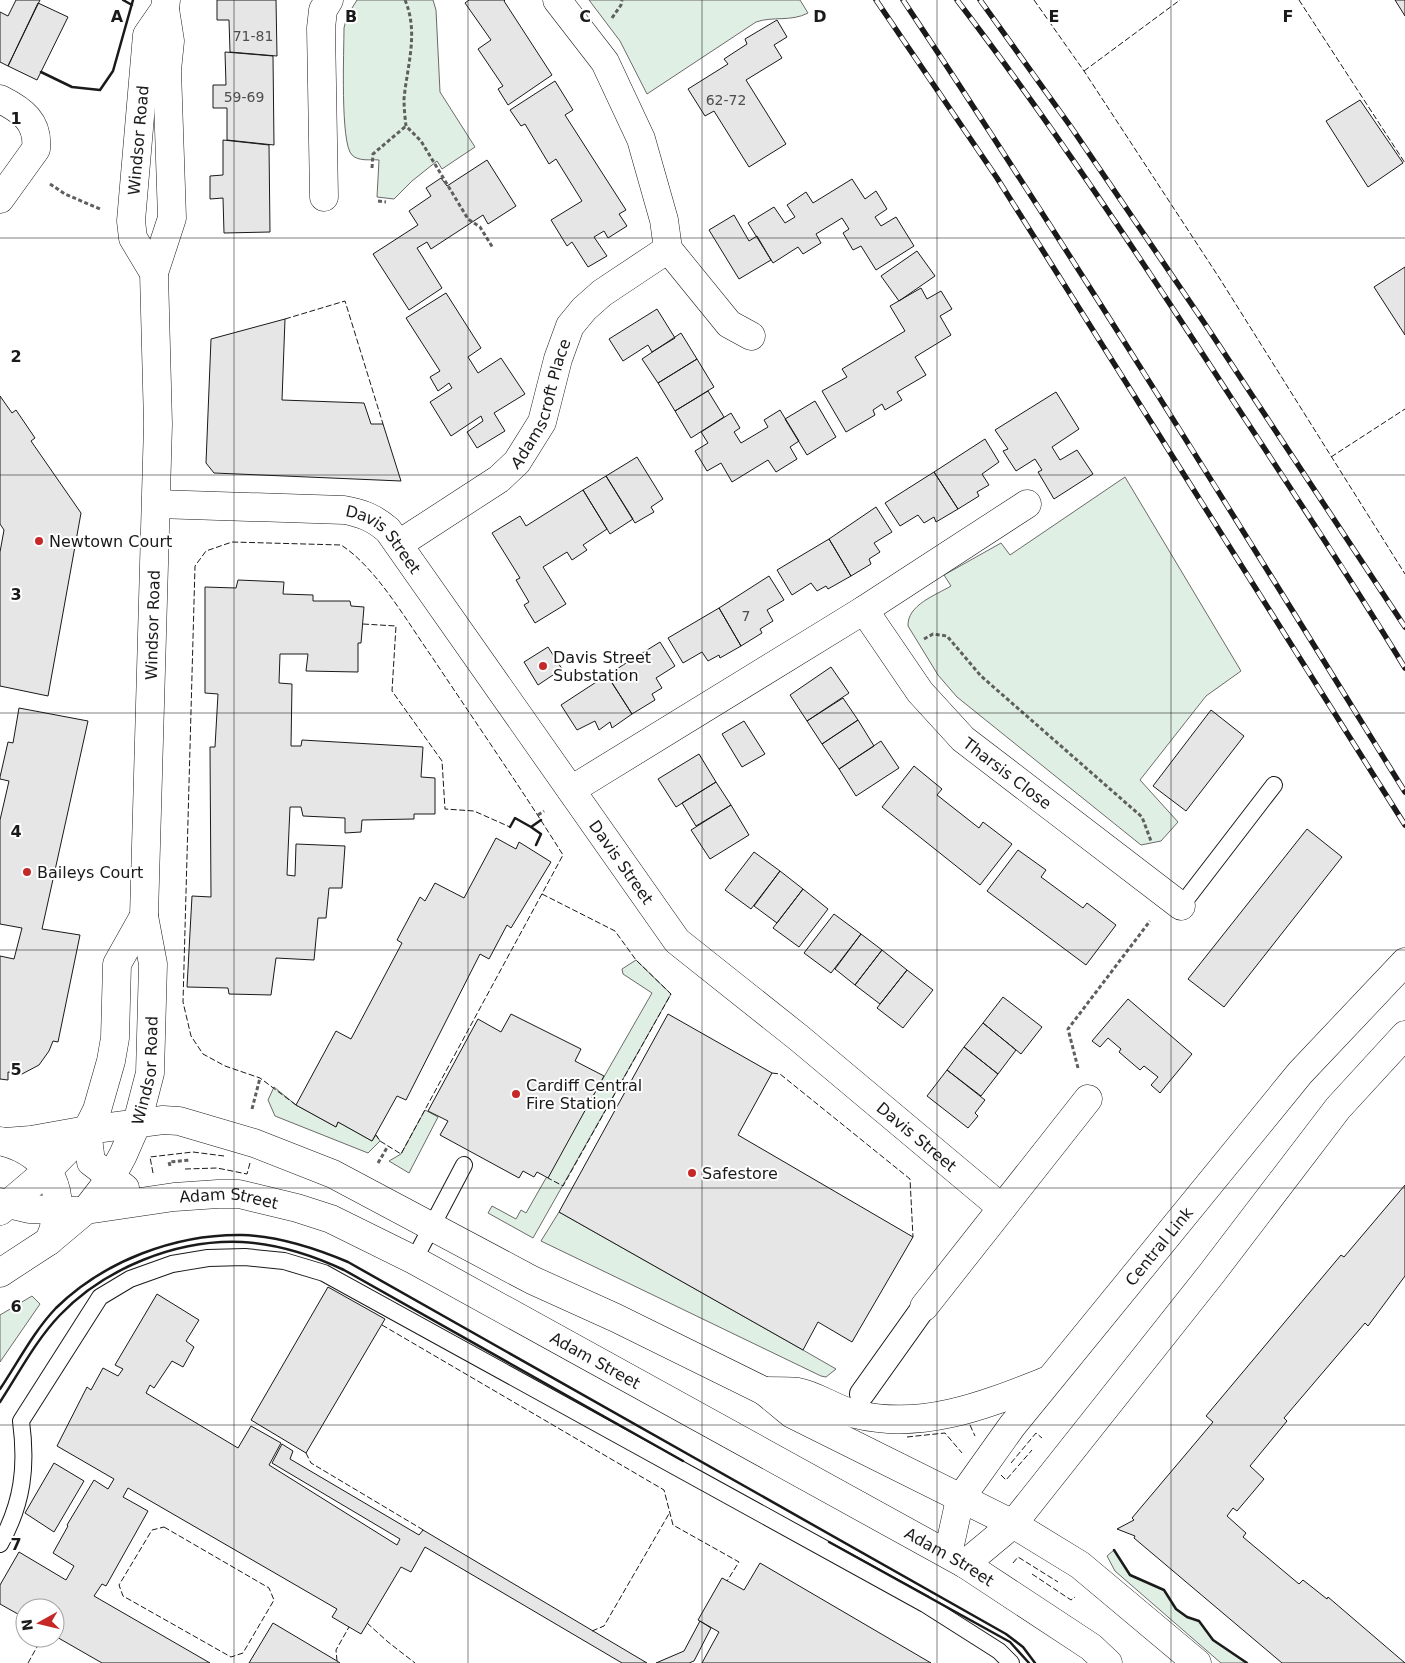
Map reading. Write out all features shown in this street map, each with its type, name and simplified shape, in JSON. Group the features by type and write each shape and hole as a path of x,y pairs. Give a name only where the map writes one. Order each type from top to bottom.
{"street":[{"path":"324,197 321,28 323,10 329,0"},
{"path":"557,0 605,62 641,139 664,220 668,249 729,324 751,336"},
{"name":"Windsor Road","path":"86,1210 110,1179 137,1123 150,1073 154,964 144,916 157,504 158,424 154,272 172,218 167,70 170,41 165,5"},
{"name":"Windsor Road","path":"154,272 133,238 131,221 147,35 165,5"},
{"path":"0,199 36,149 37,140 30,118 7,103"},
{"name":"Adamscroft Place","path":"399,544 499,479 517,462 542,422 558,360 570,326 584,309 602,293 668,249"},
{"name":"Davis Street","path":"157,504 344,510 374,519 388,530 676,941 799,1038 1002,1208"},
{"path":"571,790 864,610 1027,504"},
{"name":"Tharsis Close","path":"864,610 920,692 963,739 1167,896"},
{"name":"Windsor Road","path":"87,1130 97,1110 111,1061 115,1038 117,964 144,916"},
{"name":"Central Link","path":"957,1559 960,1499 995,1449 1048,1381 1300,1073 1405,962"},
{"path":"957,1559 1013,1524 1212,1273 1338,1108 1405,1035"},
{"path":"862,1394 924,1307 1088,1099"},
{"path":"2,1142 31,1140 137,1123 163,1120 178,1121 254,1143 333,1174 532,1280 764,1391 792,1414 1013,1524 1080,1565 1197,1663"},
{"path":"3,1206 48,1170 87,1130"},
{"path":"87,1130 91,1162 110,1179 146,1196 174,1197"},
{"path":"2,1142 24,1150 48,1170 53,1179 58,1211 49,1240"},
{"name":"Adam Street","path":"3,1206 58,1211 86,1210 174,1197 218,1194 269,1200 330,1219 414,1260 957,1559 1097,1658"},
{"path":"0,1273 49,1240 86,1210"},
{"path":"764,1391 800,1392 854,1414 899,1420 935,1417 971,1409 1048,1381"}],"lane":[{"path":"1167,896 1274,785"},
{"path":"414,1260 464,1165"},
{"path":"0,1544 22,1489 25,1452 21,1420 100,1297 130,1280 172,1264 208,1258 245,1257 284,1261 324,1272 882,1580 925,1604 999,1651 1011,1663"}],"path":[{"path":"405,0 412,25 411,52 404,101 406,126 421,141 468,219 480,227 493,248"},
{"path":"610,21 621,5 622,0"},
{"path":"372,168 372,154 406,126"},
{"path":"26,164 65,194 94,207"},
{"path":"378,201 386,202"},
{"path":"895,656 933,634 947,636 981,676 1142,817 1153,844 1167,896 1068,1029 1088,1099"},
{"path":"538,815 544,811"},
{"path":"251,1112 260,1078"},
{"path":"377,1166 388,1146"}],"green space":[{"path":"357,0 433,0 436,10 440,92 475,147 442,169 437,161 412,181 394,199 377,197 379,160 358,159 352,155 348,147 344,116 344,28 347,16"},
{"path":"589,0 800,0 808,13 802,16 756,22 647,94 620,41"},
{"path":"1125,477 1241,671 1206,696 1140,780 1178,822 1161,841 1141,845 957,697 938,675 908,626 912,612 917,606 951,586 944,575 1001,543 1010,555"},
{"path":"636,960 671,994 533,1238 488,1213 492,1206 516,1219 521,1210 526,1213 652,993 623,974 622,969"},
{"path":"274,1087 296,1105 336,1127 338,1122 372,1141 376,1135 380,1141 368,1153 275,1116 268,1100"},
{"path":"425,1110 438,1117 409,1173 389,1161 401,1154"},
{"path":"559,1212 836,1369 826,1377 821,1376 541,1241"},
{"path":"32,1296 40,1304 0,1362 0,1315"},
{"path":"1114,1550 1130,1575 1164,1590 1176,1609 1187,1617 1199,1621 1213,1640 1247,1663 1221,1663 1115,1571 1107,1556"}],"building":[{"path":"16,0 40,0 8,66 0,62 0,12 8,16"},
{"path":"217,0 276,0 277,56 230,52 229,20 217,20"},
{"path":"469,0 505,0 552,75 508,105 498,89 503,86 478,49 491,40 465,3"},
{"path":"1395,0 1405,0 1405,16"},
{"path":"38,3 68,17 37,80 8,66"},
{"path":"777,20 787,37 774,45 782,58 746,80 786,144 749,167 714,111 705,116 688,89 728,64 724,59 747,44 745,39"},
{"path":"225,52 273,56 274,145 227,140 227,108 213,108 213,85 226,85"},
{"path":"555,81 573,110 565,115 626,210 619,214 627,226 608,238 604,231 594,237 607,256 588,267 572,242 567,246 551,220 582,201 556,159 549,164 525,124 521,126 510,110"},
{"path":"1360,100 1403,163 1368,187 1326,121"},
{"path":"223,140 269,145 270,232 224,233 223,198 210,199 210,176 223,175"},
{"path":"487,160 516,206 488,224 483,215 431,249 427,242 417,248 442,288 409,310 373,254 418,225 409,211 431,196 426,188 441,178 447,186"},
{"path":"852,179 865,199 876,191 887,209 875,217 881,226 896,217 914,246 876,270 861,246 853,250 843,233 849,229 842,218 816,234 821,243 803,254 798,247 773,263 748,223 774,207 785,223 795,217 787,205 806,192 813,203"},
{"path":"734,215 749,241 757,236 771,260 739,279 709,230"},
{"path":"917,251 935,276 899,301 881,276"},
{"path":"1405,267 1405,335 1374,287"},
{"path":"921,288 927,299 941,291 952,309 940,316 951,335 915,357 926,375 897,392 902,400 885,410 882,404 873,410 875,415 846,432 822,391 847,377 842,369 905,331 890,306"},
{"path":"446,293 481,348 468,357 478,373 501,358 525,394 494,413 505,431 477,448 467,432 483,421 481,416 451,436 430,402 452,388 449,383 438,391 430,377 440,371 406,318"},
{"path":"657,309 675,338 652,352 648,345 623,361 609,339"},
{"path":"285,319 282,400 364,403 371,424 383,424 401,481 214,473 206,463 211,339"},
{"path":"681,333 697,359 658,383 642,359"},
{"path":"697,359 714,387 675,411 658,383"},
{"path":"708,391 724,417 691,438 675,411"},
{"path":"1056,392 1079,429 1052,447 1060,460 1077,450 1093,474 1054,499 1038,472 1042,470 1035,459 1016,471 1003,451 1008,449 995,430"},
{"name":"Newtown Court","path":"0,396 12,413 16,410 35,438 31,441 81,513 48,696 0,686 0,552 4,530 0,524"},
{"path":"815,401 836,437 807,455 785,419"},
{"path":"780,410 799,441 790,447 797,459 776,472 768,460 732,482 721,463 707,471 695,451 708,443 701,432 731,413 740,428 734,432 741,443 768,427 764,420"},
{"path":"985,439 999,462 982,474 989,485 977,492 979,496 958,509 934,472"},
{"path":"637,457 663,499 651,507 654,512 635,523 606,476"},
{"path":"934,472 958,509 936,522 934,517 924,523 918,515 900,526 885,503"},
{"path":"606,476 633,519 610,534 583,490"},
{"path":"583,490 607,529 583,545 587,550 572,560 567,552 543,567 566,604 535,623 524,605 529,602 516,580 520,578 492,533 520,516 526,526"},
{"path":"876,507 892,532 874,543 880,552 869,559 871,564 851,576 829,539"},
{"path":"829,539 851,576 828,589 826,586 817,591 811,583 792,595 777,570"},
{"path":"769,576 784,600 767,610 773,621 760,629 762,633 741,646 719,608"},
{"path":"238,580 284,582 283,594 313,595 313,601 350,601 351,606 364,607 361,643 358,643 358,672 306,671 308,654 280,654 279,683 292,684 291,746 301,746 302,740 423,747 421,777 435,778 435,814 414,814 414,819 362,820 361,832 345,833 345,818 303,816 301,807 290,807 287,875 295,876 296,844 345,846 342,888 329,888 326,918 318,918 314,960 276,958 271,995 229,994 228,988 187,987 192,896 211,897 210,747 215,747 218,694 205,693 205,587 236,588"},
{"path":"719,608 741,646 720,658 719,655 708,661 702,652 683,663 668,638"},
{"path":"660,642 675,666 656,678 662,688 652,694 655,700 632,714 607,675"},
{"name":"Davis Street Substation","path":"548,647 562,669 538,685 524,662"},
{"path":"831,667 849,693 807,721 790,695"},
{"path":"607,675 632,714 612,728 610,722 599,730 595,721 577,730 561,705"},
{"path":"843,698 858,720 822,744 807,721"},
{"name":"Baileys Court","path":"19,708 88,721 42,929 80,935 58,1042 53,1041 49,1051 39,1065 22,1074 8,1072 8,1080 0,1079 0,956 14,959 22,928 0,924 0,820 9,781 0,779 0,777 8,742 13,743"},
{"path":"1211,710 1244,736 1186,811 1153,786"},
{"path":"858,720 874,746 839,769 822,744"},
{"path":"744,721 765,754 742,767 722,734"},
{"path":"881,741 899,768 856,796 839,769"},
{"path":"699,754 716,782 676,807 658,779"},
{"path":"914,766 942,789 937,795 979,828 983,822 1012,844 980,885 882,807"},
{"path":"716,782 731,805 696,826 682,803"},
{"path":"731,805 749,835 710,859 691,830"},
{"path":"1307,829 1342,857 1224,1007 1188,979"},
{"path":"496,838 516,849 519,842 551,862 511,928 507,925 489,959 480,954 406,1100 397,1096 372,1141 338,1122 336,1127 296,1105 336,1031 351,1039 402,943 397,940 420,897 425,901 435,883 464,898"},
{"path":"1018,850 1046,870 1041,877 1083,908 1087,903 1116,925 1086,965 987,891"},
{"path":"754,852 780,871 751,909 725,890"},
{"path":"780,871 803,889 777,923 754,906"},
{"path":"803,889 828,909 799,947 773,928"},
{"path":"834,914 861,934 831,973 804,953"},
{"path":"861,934 882,950 855,985 835,969"},
{"path":"882,950 907,970 880,1004 855,985"},
{"path":"907,970 933,990 903,1028 877,1008"},
{"path":"1003,997 1042,1027 1021,1054 983,1023"},
{"path":"1128,999 1192,1054 1160,1093 1151,1085 1158,1077 1144,1066 1140,1070 1119,1052 1121,1049 1108,1038 1100,1047 1092,1041"},
{"name":"Cardiff Central Fire Station","path":"511,1014 581,1049 575,1061 604,1076 548,1178 537,1172 534,1177 523,1171 519,1178 440,1135 448,1121 428,1111 478,1019 501,1032"},
{"name":"Safestore","path":"668,1014 772,1073 738,1135 913,1237 852,1342 818,1322 803,1350 559,1212"},
{"path":"983,1023 1016,1050 998,1074 964,1047"},
{"path":"964,1047 998,1074 981,1096 947,1070"},
{"path":"947,1070 985,1100 975,1113 978,1116 968,1128 927,1096"},
{"path":"1405,1185 1405,1276 1368,1326 1365,1323 1284,1418 1287,1421 1250,1466 1264,1479 1237,1511 1233,1508 1227,1516 1246,1533 1243,1537 1299,1584 1303,1580 1327,1599 1328,1597 1405,1663 1282,1663 1134,1538 1135,1536 1117,1529 1134,1520 1132,1518 1213,1422 1206,1416 1341,1255 1344,1257"},
{"path":"328,1287 385,1319 306,1453 251,1420"},
{"path":"157,1294 199,1320 186,1341 194,1347 183,1367 172,1361 154,1388 150,1385 146,1393 238,1448 251,1426 281,1443 269,1465 397,1545 400,1539 272,1463 282,1444 293,1451 290,1459 419,1535 423,1530 647,1663 622,1663 425,1547 411,1572 401,1567 361,1634 332,1617 337,1609 128,1488 123,1497 148,1511 106,1586 102,1584 94,1596 210,1663 102,1663 65,1642 65,1598 15,1598 15,1612 0,1604 0,1585 19,1552 66,1580 74,1566 53,1553 67,1525 94,1480 108,1489 114,1479 57,1446 87,1387 91,1390 103,1368 118,1376 123,1369 115,1365"},
{"path":"54,1463 84,1481 54,1532 25,1513"},
{"path":"760,1563 931,1663 702,1663 719,1632 698,1620 722,1578 744,1590"},
{"path":"700,1621 711,1628 694,1661 689,1663 656,1663 684,1651"},
{"path":"273,1623 337,1661 340,1663 249,1663"}],"railway":[{"path":"876,0 997,178 1405,825"},
{"path":"903,0 1094,295 1405,792"},
{"path":"957,0 1063,146 1131,245 1319,531 1405,668"},
{"path":"980,0 1071,127 1205,324 1405,627"}],"fence":[{"path":"1034,0 1084,71 1220,279 1405,574"},
{"path":"1084,71 1180,0"},
{"path":"1299,0 1405,163"},
{"path":"285,319 345,301 383,424"},
{"path":"1331,457 1405,409"},
{"path":"296,1105 260,1078 225,1066 203,1054 191,1036 183,1002 195,566 206,551 232,542 341,545 367,567 402,612 563,855 401,1154 380,1141 376,1135"},
{"path":"363,624 396,626 392,691 442,761 445,809 474,811 510,827"},
{"path":"542,894 615,931 636,960 671,994 563,1186 548,1178"},
{"path":"772,1073 780,1074 910,1179 913,1237"},
{"path":"153,1173 150,1157 193,1152 224,1156"},
{"path":"185,1169 217,1168 247,1174 250,1163"},
{"path":"382,1325 664,1490 673,1525 739,1562 727,1581"},
{"path":"970,1425 975,1436"},
{"path":"907,1437 945,1433 962,1453"},
{"path":"1011,1463 1036,1433 1042,1438"},
{"path":"1001,1475 1006,1480 1032,1450"},
{"path":"306,1453 311,1463 425,1531"},
{"path":"592,1631 604,1626 670,1512"},
{"path":"164,1527 269,1588 274,1600 243,1653 231,1657 123,1596 119,1585 152,1530 164,1527"},
{"path":"1013,1563 1018,1557 1058,1582"},
{"path":"1032,1574 1071,1600 1075,1597"},
{"path":"367,1623 415,1663"},
{"path":"337,1661 336,1650 349,1627"},
{"path":"28,1663 36,1648"}],"wall":[{"path":"123,0 132,5"},
{"path":"41,72 72,87 100,90 113,71 133,0"},
{"path":"510,827 515,818 531,827 541,820"},
{"path":"531,827 541,834 536,845"},
{"path":"0,1389 33,1337 56,1308 75,1291 118,1264 166,1245 191,1239 217,1236 256,1236 296,1244 348,1262 1006,1634 1023,1647 1035,1663"},
{"path":"0,1402 35,1346 51,1325 78,1298 98,1283 120,1270 168,1251 217,1242 255,1243 294,1251 344,1270 683,1461"},
{"path":"829,1542 1010,1642 1029,1663"},
{"path":"1114,1550 1130,1575 1164,1590 1176,1609 1187,1617 1199,1621 1213,1640 1247,1663"}],"place":[{"name":"Newtown Court","path":"39,541"},
{"name":"Davis Street Substation","path":"543,666"},
{"name":"Baileys Court","path":"27,872"},
{"name":"Cardiff Central Fire Station","path":"516,1094"},
{"name":"Safestore","path":"692,1173"}]}
